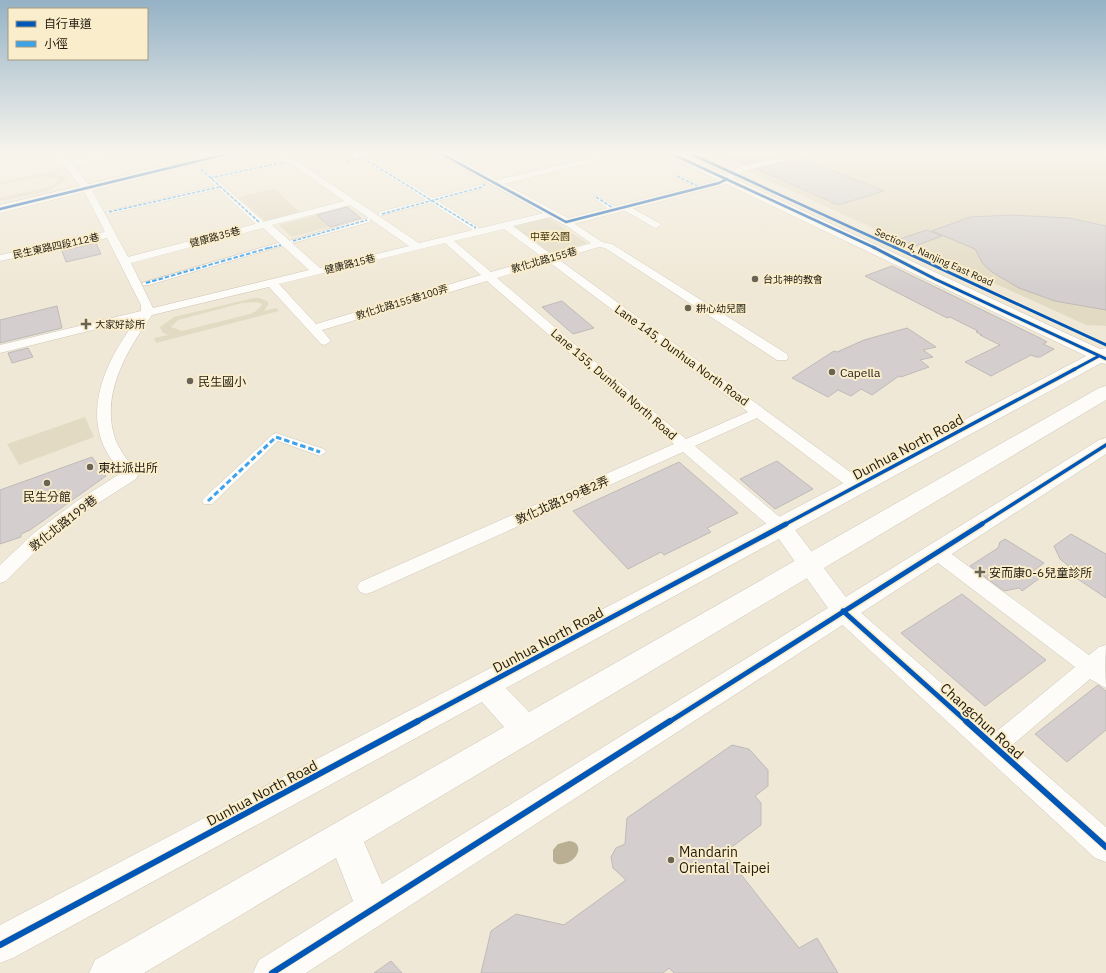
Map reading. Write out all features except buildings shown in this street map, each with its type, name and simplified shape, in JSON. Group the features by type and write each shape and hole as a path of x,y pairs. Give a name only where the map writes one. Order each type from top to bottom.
{"main road":[{"name":"Section 4, Nanjing East Road","path":"777,198 1104,353"},
{"name":"Dunhua North Road","path":"0,945 782,528 1104,353"},
{"path":"108,973 1106,392"},
{"path":"272,973 1106,445"},
{"path":"486,686 526,730"},
{"path":"344,836 374,908"}],"street":[{"path":"0,209 44,198"},
{"path":"0,576 40,537 83,505 130,475 108,439 104,402 110,377 123,347 147,314 148,308 92,198"},
{"path":"109,212 169,198"},
{"path":"233,198 318,272"},
{"path":"346,198 417,247"},
{"path":"429,198 476,228"},
{"path":"382,214 438,198"},
{"path":"520,198 566,222 599,244 608,246 782,357"},
{"path":"599,198 656,225"},
{"path":"566,222 655,198"},
{"name":"健康路35巷","path":"125,261 351,202"},
{"name":"健康路15巷","path":"0,349 552,214"},
{"path":"293,241 368,220"},
{"name":"Lane 145, Dunhua North Road","path":"505,225 858,486"},
{"name":"民生東路四段112巷","path":"0,258 111,234"},
{"name":"Lane 155, Dunhua North Road","path":"447,240 782,528"},
{"name":"敦化北路155巷","path":"490,276 599,244"},
{"path":"146,283 281,245"},
{"name":"敦化北路155巷100弄","path":"314,328 490,276"},
{"path":"272,283 325,341"},
{"name":"敦化北路199巷2弄","path":"366,587 759,412"},
{"path":"208,501 276,436 320,452"},
{"name":"Changchun Road","path":"782,528 843,611 1106,847"},
{"path":"936,552 1098,673"},
{"path":"994,747 1098,673 1106,653"}],"green space":[{"path":"0,198 12,198 0,201"},
{"path":"240,198 285,198 300,212 265,221"},
{"path":"808,198 1106,198 1106,326 1086,325"},
{"path":"316,215 329,227 292,237 279,225"},
{"name":"中華公園","path":"548,218 587,243 551,254 513,227"},
{"path":"254,298 260,298 268,302 268,305 264,311 276,308 279,311 156,343 154,338 168,335 162,332 160,327 174,317","holes":["257,302 262,304 260,308 250,314 182,331 171,327 178,320 242,303"]},
{"path":"85,417 94,437 19,465 7,444"}],"shaded area":[{"path":"569,841 578,846 577,854 574,859 569,862 557,864 553,861 553,850 558,844"}],"marked path":[{"path":"109,212 169,198"},
{"path":"233,198 260,223"},
{"path":"428,198 476,228"},
{"path":"382,214 440,198"},
{"path":"598,198 613,208"},
{"path":"293,241 367,220"},
{"path":"146,283 281,245"},
{"path":"208,501 276,437 320,452"}],"cycle path":[{"path":"0,209 44,198"},
{"path":"523,198 566,222 659,198"},
{"path":"768,198 1106,359"},
{"path":"788,198 1106,345"},
{"path":"0,945 1099,356"},
{"path":"272,973 1106,445"},
{"path":"843,611 1106,847"}],"place":[{"name":"台北神的教會","path":"755,279"},
{"name":"耕心幼兒園","path":"688,308"},
{"name":"大家好診所","path":"86,324"},
{"name":"Capella","path":"832,372"},
{"name":"民生國小","path":"190,381"},
{"name":"東社派出所","path":"90,467"},
{"name":"民生分館","path":"47,483"},
{"name":"安而康0-6兒童診所","path":"980,572"},
{"name":"Mandarin Oriental Taipei","path":"671,860"}]}
